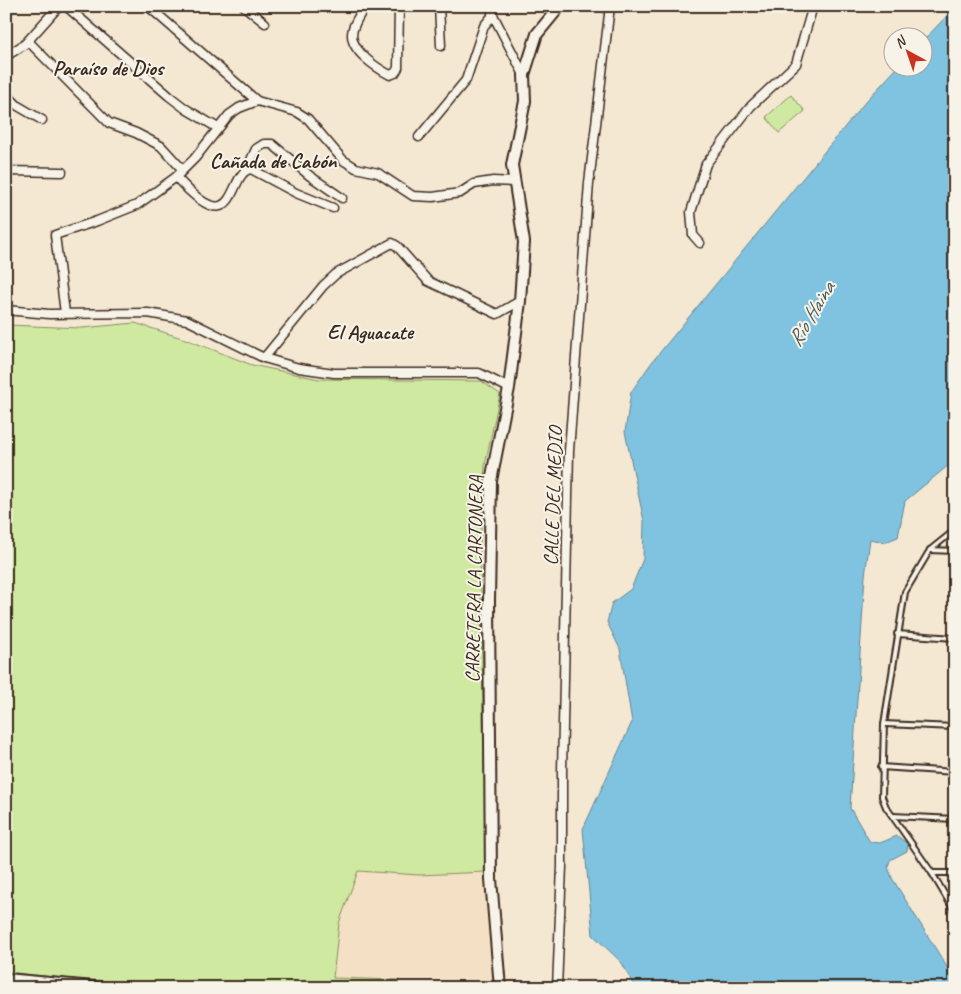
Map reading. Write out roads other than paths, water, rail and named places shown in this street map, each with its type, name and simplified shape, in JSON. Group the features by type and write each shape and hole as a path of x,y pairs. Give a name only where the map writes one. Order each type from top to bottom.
{"street":[{"path":"66,6 169,96 186,109 218,128"},
{"path":"148,6 257,100 297,112 308,119 343,160 356,168 378,172 413,196 433,197 460,193 474,184 492,181 515,182"},
{"path":"244,6 265,23"},
{"path":"365,6 355,23 352,36 355,45 366,59 390,75 395,73 398,68 399,6"},
{"path":"439,6 441,46"},
{"path":"492,6 493,15 524,75"},
{"name":"CARRETERA LA CARTONERA","path":"500,988 491,879 489,600 491,481 509,388 520,300 524,242 512,165 525,101 524,75 537,34 560,6"},
{"name":"CALLE DEL MEDIO","path":"557,988 562,866 562,770 570,451 589,183 610,6"},
{"path":"700,243 693,235 691,212 706,164 751,106 796,64 813,6"},
{"path":"6,56 28,41 54,8"},
{"path":"419,137 466,80 484,26 493,15"},
{"path":"28,41 109,123 136,133 161,146 182,169"},
{"path":"6,94 18,106 42,120"},
{"path":"65,314 55,235 97,221 137,204 176,177 195,158 218,128 238,108 257,100"},
{"path":"176,177 191,194 207,204 219,207 227,203 247,169 256,149 264,144 272,144 310,176 342,198"},
{"path":"247,169 251,169 296,193 333,208"},
{"path":"6,170 62,172"},
{"path":"264,358 323,286 336,274 392,243 397,246 428,281 485,309 497,314 520,300"},
{"path":"6,310 65,314 148,313 187,320 264,358 299,368 334,374 480,373 509,388"},
{"path":"6,979 104,988"}],"lane":[{"path":"955,530 930,550 905,592 884,724 881,767 882,797 886,807 932,873 955,912"},
{"path":"930,550 955,551"},
{"path":"897,634 955,638"},
{"path":"884,724 955,727"},
{"path":"881,767 955,772"},
{"path":"893,816 955,819"},
{"path":"932,873 955,873"}],"water":[{"name":"Río Haina","path":"955,7 955,460 905,501 898,537 885,542 870,539 865,576 850,808 870,842 880,843 897,836 908,844 907,851 890,860 888,867 892,878 955,980 955,988 635,988 622,963 593,935 583,829 632,722 620,649 607,622 612,603 631,589 643,559 644,521 625,432 631,392 652,362 866,101 888,78 934,78 934,29"}],"district":[{"name":"Paraíso de Dios","path":"108,68"},
{"name":"Cañada de Cabón","path":"273,161"},
{"name":"El Aguacate","path":"370,332"}]}
